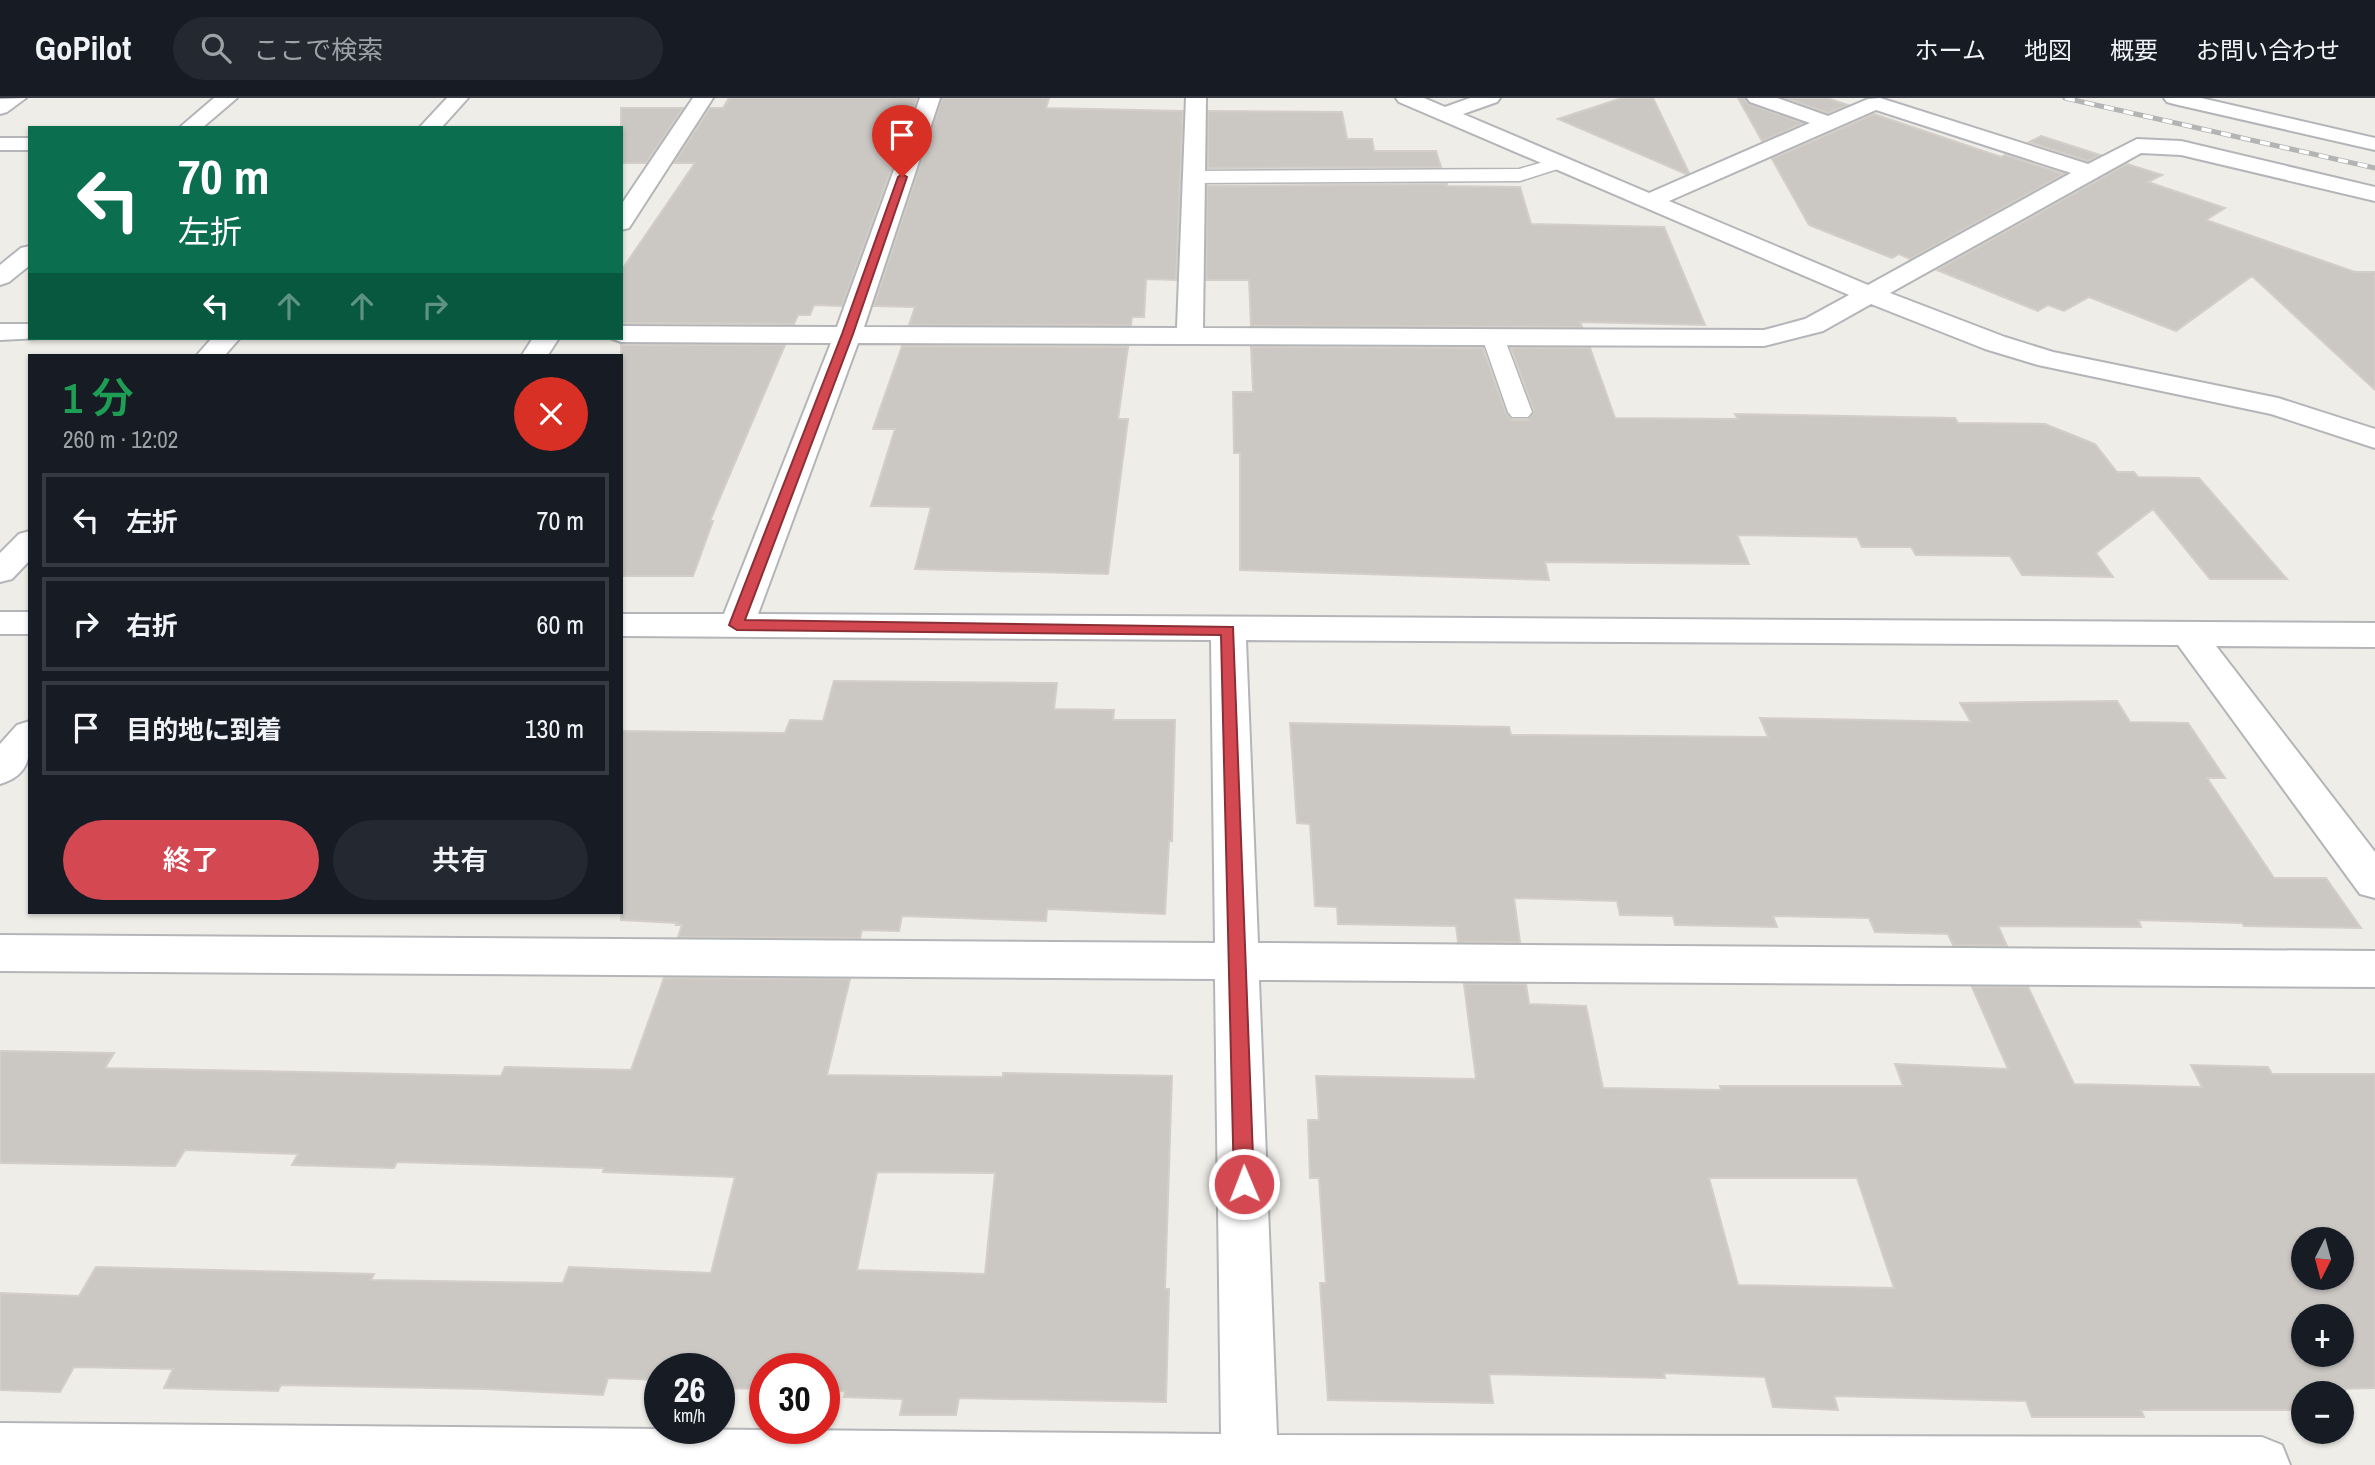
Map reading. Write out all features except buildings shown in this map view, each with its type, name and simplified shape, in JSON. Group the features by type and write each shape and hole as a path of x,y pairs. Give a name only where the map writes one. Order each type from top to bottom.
{"street":[{"path":"0,108 16,98"},
{"path":"192,126 227,98"},
{"path":"431,126 458,98"},
{"path":"623,220 703,98"},
{"path":"737,625 848,334 930,98"},
{"path":"1190,336 1196,98"},
{"path":"1406,98 1871,295 1995,343 2048,359 2278,407 2375,439"},
{"path":"1444,114 1490,98"},
{"path":"1756,98 1829,123"},
{"path":"2174,98 2375,144"},
{"path":"1650,201 1875,103 2090,173"},
{"path":"0,144 28,144"},
{"path":"623,334 1764,338 1814,325 2137,146 2181,148 2375,194"},
{"path":"0,254 28,254"},
{"path":"0,277 28,255"},
{"path":"0,332 28,332"},
{"path":"211,354 225,340"},
{"path":"0,572 28,543"},
{"path":"0,623 28,623"},
{"path":"623,625 2375,635"},
{"path":"1228,630 1239,960 1250,1464"},
{"path":"2188,634 2375,882"},
{"path":"0,770 28,736"},
{"path":"0,953 2375,969"},
{"path":"0,1451 1250,1464 2262,1465"}],"lane":[{"path":"1194,177 1520,175 1558,163"},
{"path":"1493,337 1520,412"}],"railway":[{"path":"2065,98 2375,168"}],"route":[{"path":"902,177 848,334 737,625 1228,630 1244,1184"}]}
